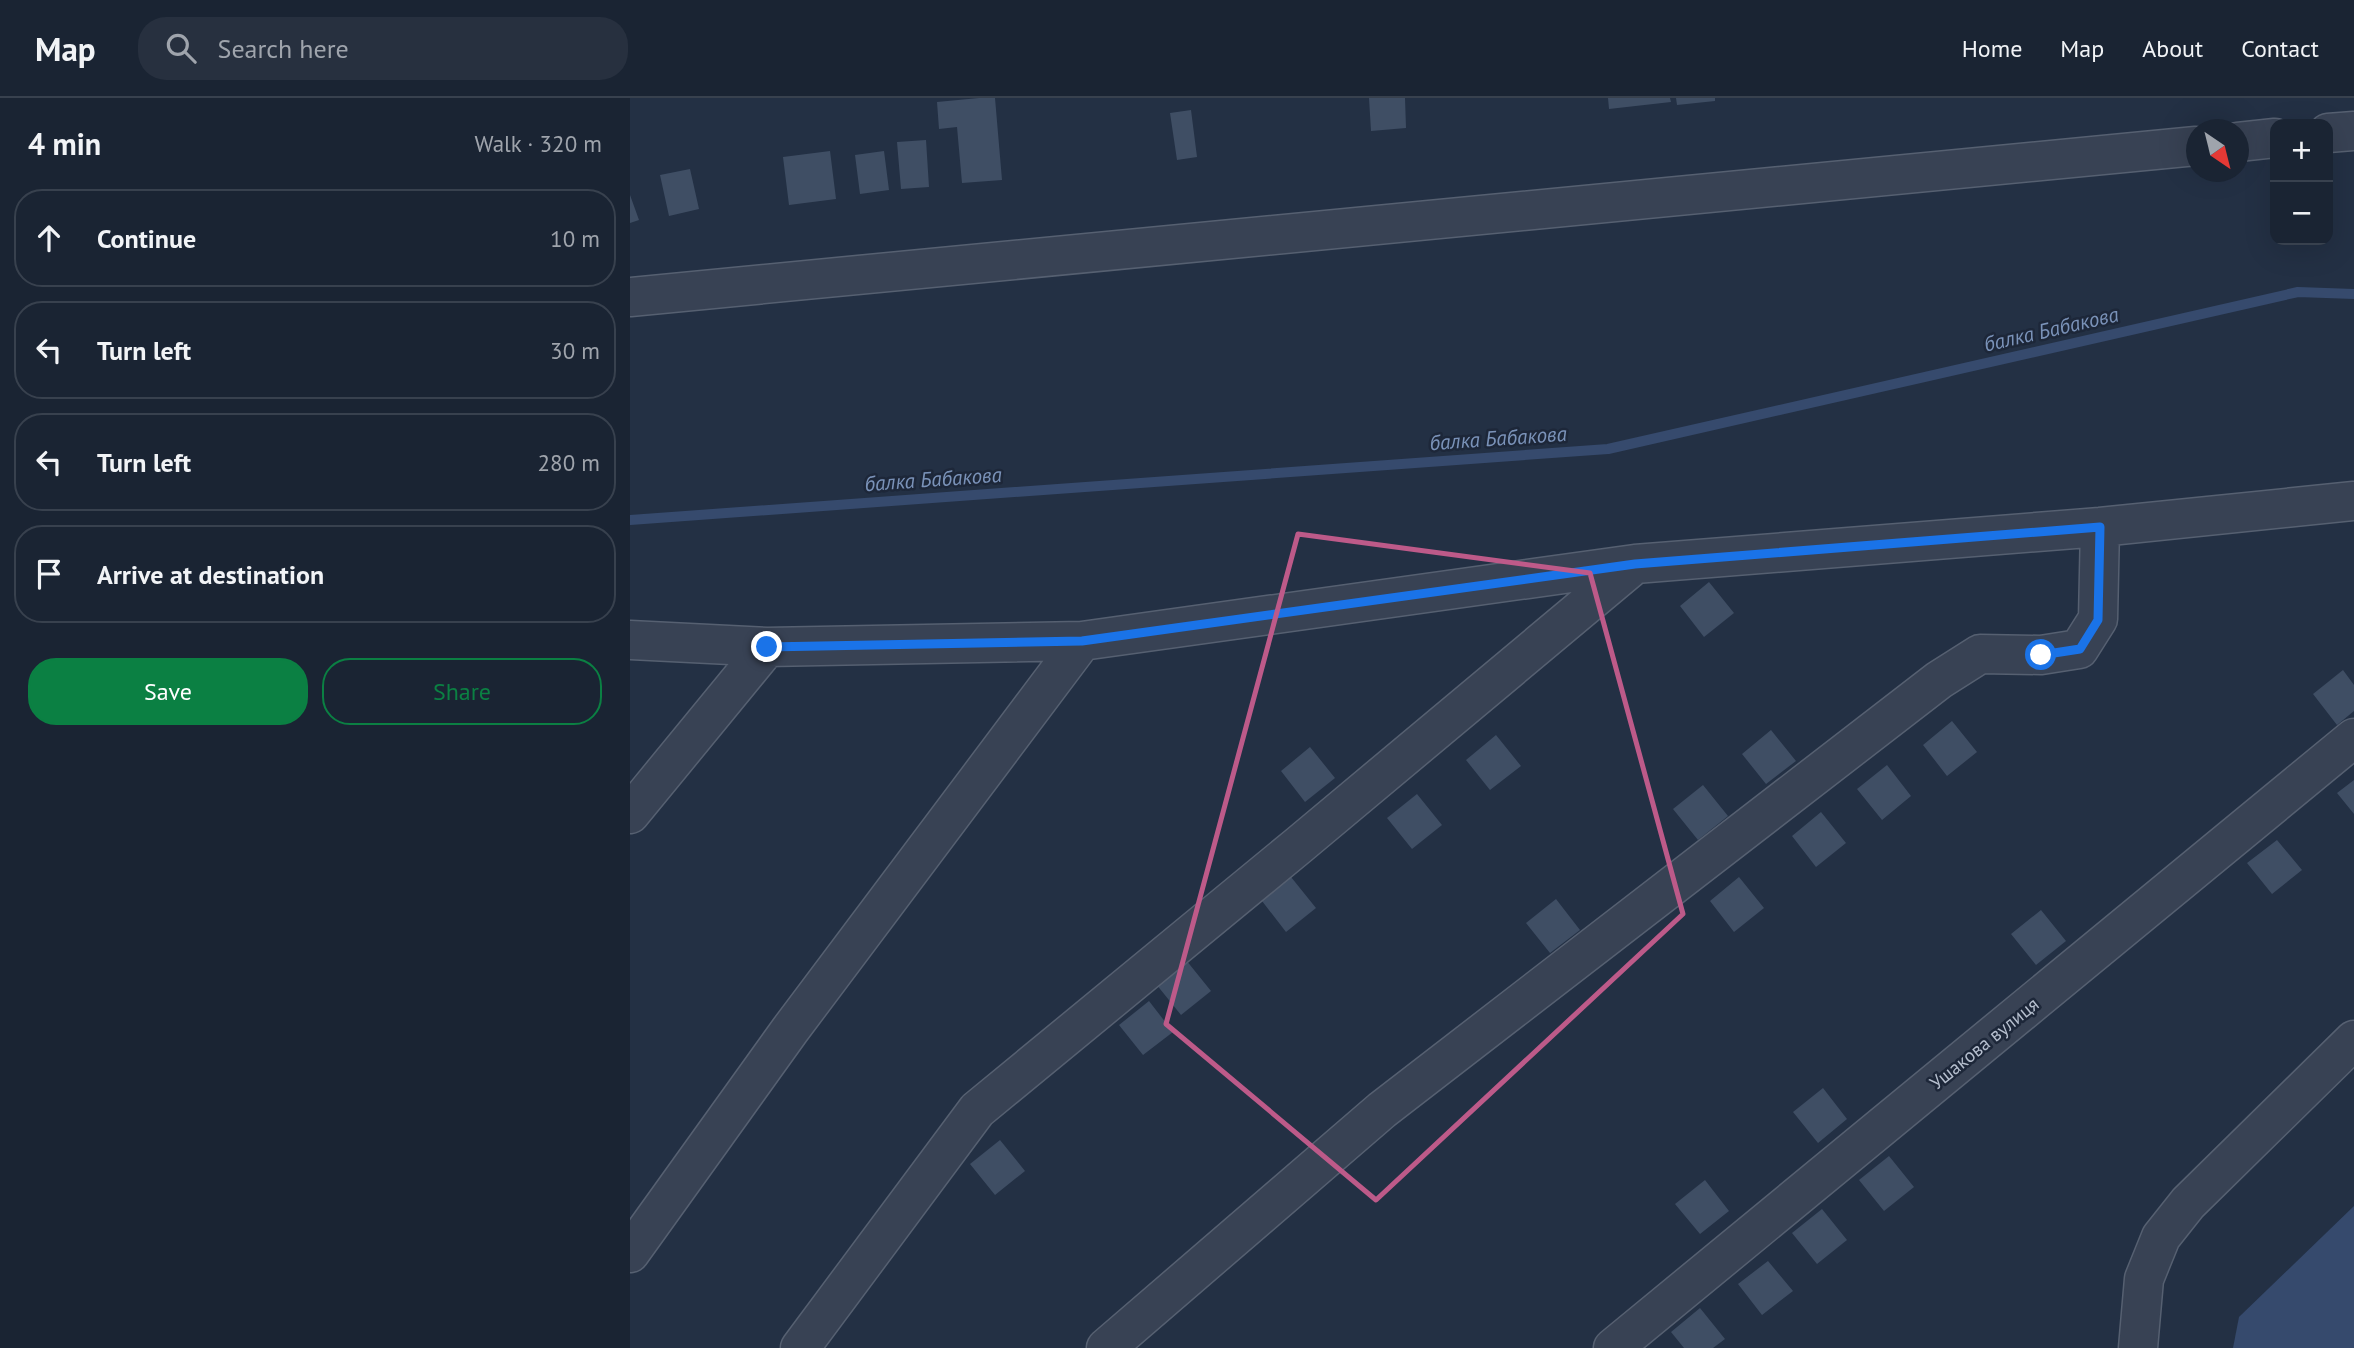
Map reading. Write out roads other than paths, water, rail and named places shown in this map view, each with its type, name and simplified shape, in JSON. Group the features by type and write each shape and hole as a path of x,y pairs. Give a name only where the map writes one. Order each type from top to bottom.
{"street":[{"path":"2333,133 2354,131"},
{"path":"2249,141 2270,139"},
{"path":"630,297 2186,147"},
{"path":"630,640 767,647 1082,641 1635,564 2100,527 2354,501"},
{"path":"1106,1348 1382,1110 1939,680 1980,654 2041,655 2080,649 2098,620 2100,527"},
{"path":"800,1348 977,1110 1635,564"},
{"path":"630,1253 790,1030 1082,641"},
{"path":"630,814 767,647"},
{"name":"Ушакова вулиця","path":"1614,1348 2354,738"},
{"path":"2138,1348 2144,1279 2161,1237 2188,1203 2354,1040"}],"water":[{"path":"2354,1206 2354,1348 2233,1348 2239,1317"}],"waterway":[{"name":"балка Бабакова","path":"630,520 1608,449 2298,292 2354,294"}]}
